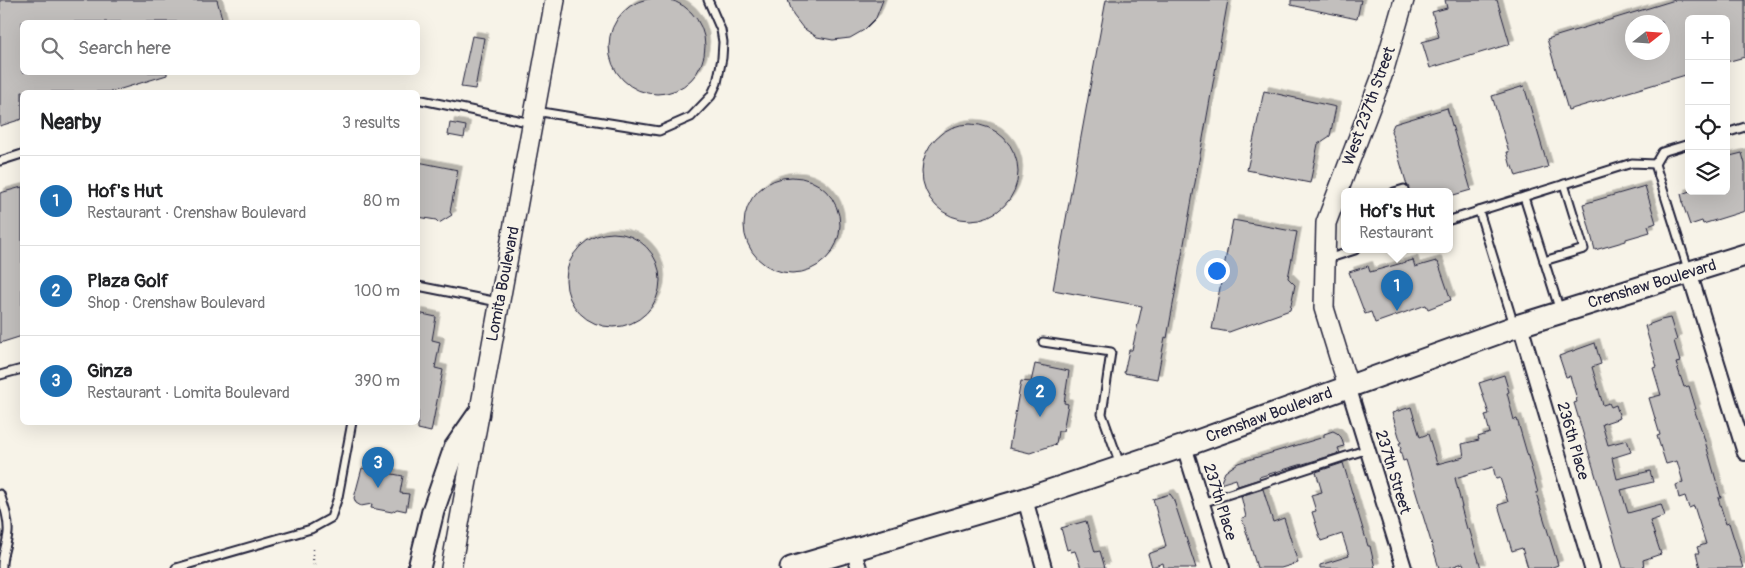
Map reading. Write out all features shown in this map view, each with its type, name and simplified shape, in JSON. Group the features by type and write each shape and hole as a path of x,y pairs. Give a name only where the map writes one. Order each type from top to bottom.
{"main road":[{"name":"Lomita Boulevard","path":"450,568 555,0"},
{"name":"West 237th Street","path":"1343,188 1382,76 1404,0"},
{"name":"West 237th Street","path":"1341,193 1326,223 1324,308 1348,386"},
{"name":"Crenshaw Boulevard","path":"791,568 856,559 1025,499 1184,446 1517,326 1745,255"},
{"path":"419,568 433,511 455,448 478,415"}],"street":[{"path":"1689,272 1745,453"},
{"name":"236th Place","path":"1517,326 1592,568"},
{"name":"237th Street","path":"1348,386 1404,568"},
{"name":"237th Place","path":"1184,446 1222,568"},
{"path":"1025,499 1044,568"}],"lane":[{"path":"422,100 533,117 659,131 691,117 711,96 717,83 723,42 721,30 708,0"},
{"path":"1730,132 1745,127"},
{"path":"1685,145 1662,152 1655,164 1689,272"},
{"path":"0,161 20,155"},
{"path":"1453,219 1632,163 1655,164"},
{"path":"1544,261 1584,249 1564,184"},
{"path":"1524,197 1560,312"},
{"path":"1479,211 1517,326"},
{"path":"1325,259 1345,253"},
{"path":"420,286 499,302"},
{"path":"1043,342 1110,352 1102,414 1121,467"},
{"path":"0,375 20,370"},
{"path":"176,568 312,529 331,518 338,497 351,425"},
{"path":"1202,503 1368,449"},
{"path":"0,494 8,533 1,562 2,568"}],"path":[{"path":"313,549 315,568"}],"building":[{"path":"648,-1 666,-1 684,6 697,19 704,37 704,55 697,73 684,86 666,93 648,93 630,86 617,73 610,55 610,37 617,19 630,6"},
{"path":"0,0 217,0 222,20 20,20 20,75 167,75 118,90 20,90 20,120 0,126"},
{"path":"788,0 883,0 876,18 864,30 850,38 833,40 817,37 803,28 793,15"},
{"path":"1106,0 1228,0 1167,338 1165,337 1157,379 1124,373 1129,350 1132,350 1142,306 1053,290"},
{"path":"1291,0 1361,0 1357,19 1291,5"},
{"path":"1445,0 1497,0 1510,44 1430,68 1422,42 1439,37 1432,12 1447,8"},
{"path":"1675,0 1745,0 1745,57 1730,61 1730,15 1685,15 1685,75 1568,110 1547,39 1625,15 1625,60 1670,60 1670,15 1626,15"},
{"path":"472,36 484,38 475,89 461,87"},
{"path":"1524,86 1548,167 1516,176 1513,166 1511,167 1507,152 1509,152 1492,96"},
{"path":"1264,91 1336,107 1330,136 1318,144 1310,183 1247,170"},
{"path":"1447,108 1471,190 1453,195 1453,188 1408,188 1391,131 1394,124"},
{"path":"450,123 466,126 464,138 448,135"},
{"path":"970,124 988,127 1004,138 1015,154 1018,172 1015,190 1004,206 988,217 970,220 952,217 936,206 925,190 922,172 925,154 936,138 952,127"},
{"path":"1742,153 1745,164 1745,211 1703,224 1702,221 1690,225 1681,194 1730,195 1730,156"},
{"path":"420,162 458,170 450,212 452,215 439,223 436,220 420,217"},
{"path":"792,177 810,181 826,191 836,207 840,225 836,243 826,259 810,269 792,273 774,269 758,259 748,243 744,225 748,207 758,191 774,181"},
{"path":"1645,186 1656,223 1648,226 1650,232 1595,250 1583,204"},
{"path":"20,188 20,337 0,343 0,193"},
{"path":"1233,220 1297,232 1288,278 1295,285 1290,310 1229,332 1212,329"},
{"path":"613,233 631,236 646,247 657,262 660,280 657,298 646,313 631,324 613,327 595,324 580,313 569,298 566,280 569,262 580,247 595,236"},
{"path":"1413,260 1415,267 1438,262 1451,300 1428,309 1426,305 1375,323 1371,312 1365,314 1349,272 1368,266 1370,272"},
{"path":"420,313 436,317 432,340 440,342 435,368 443,370 431,432 418,429 418,425 420,425"},
{"path":"1670,318 1677,340 1674,341 1680,362 1676,363 1684,387 1689,386 1696,409 1694,409 1721,498 1718,498 1726,524 1729,523 1743,568 1700,568 1696,553 1699,553 1697,547 1706,544 1694,506 1689,508 1685,496 1679,498 1676,485 1683,482 1677,461 1666,464 1657,436 1660,435 1649,398 1661,395 1653,368 1657,367 1645,326"},
{"path":"1595,343 1601,364 1592,367 1603,405 1609,403 1611,407 1616,405 1620,418 1602,424 1608,445 1627,440 1631,452 1612,458 1617,479 1650,471 1653,482 1621,490 1628,513 1661,504 1665,516 1650,521 1661,554 1643,560 1644,568 1623,568 1574,403 1577,402 1577,399 1570,376 1566,377 1559,356"},
{"path":"1035,364 1069,371 1064,403 1068,404 1063,431 1058,431 1056,444 1030,453 1009,448 1021,381 1031,382"},
{"path":"1504,375 1514,420 1517,419 1538,493 1536,493 1558,565 1550,568 1528,568 1522,548 1512,551 1498,505 1508,502 1500,478 1496,479 1493,467 1455,478 1467,529 1469,528 1481,568 1465,568 1463,563 1448,568 1439,568 1406,460 1403,461 1399,443 1401,443 1392,413 1411,407 1420,437 1428,434 1437,464 1464,457 1462,444 1479,440 1478,437 1490,433 1485,415 1489,414 1479,383"},
{"path":"1333,431 1341,437 1344,446 1338,448 1340,453 1259,477 1260,479 1238,486 1236,479 1220,484 1225,472 1238,463 1324,437 1324,434"},
{"path":"1343,463 1368,546 1370,546 1375,568 1320,568 1320,565 1349,556 1342,534 1321,541 1312,512 1316,511 1311,495 1322,492 1316,472"},
{"path":"362,468 403,476 400,493 409,494 406,511 397,509 392,512 371,508 372,504 361,506 356,503 354,498"},
{"path":"1263,489 1273,522 1284,518 1298,563 1281,568 1257,568 1242,518 1246,517 1241,496"},
{"path":"1170,494 1173,498 1196,568 1164,568 1163,563 1152,567 1148,554 1166,546 1153,499"},
{"path":"1086,521 1095,552 1100,551 1105,568 1081,568 1075,551 1067,550 1061,528"}],"place":[{"name":"Hof's Hut","path":"1397,311"},
{"name":"Plaza Golf","path":"1040,417"},
{"name":"Ginza","path":"378,488"}]}
